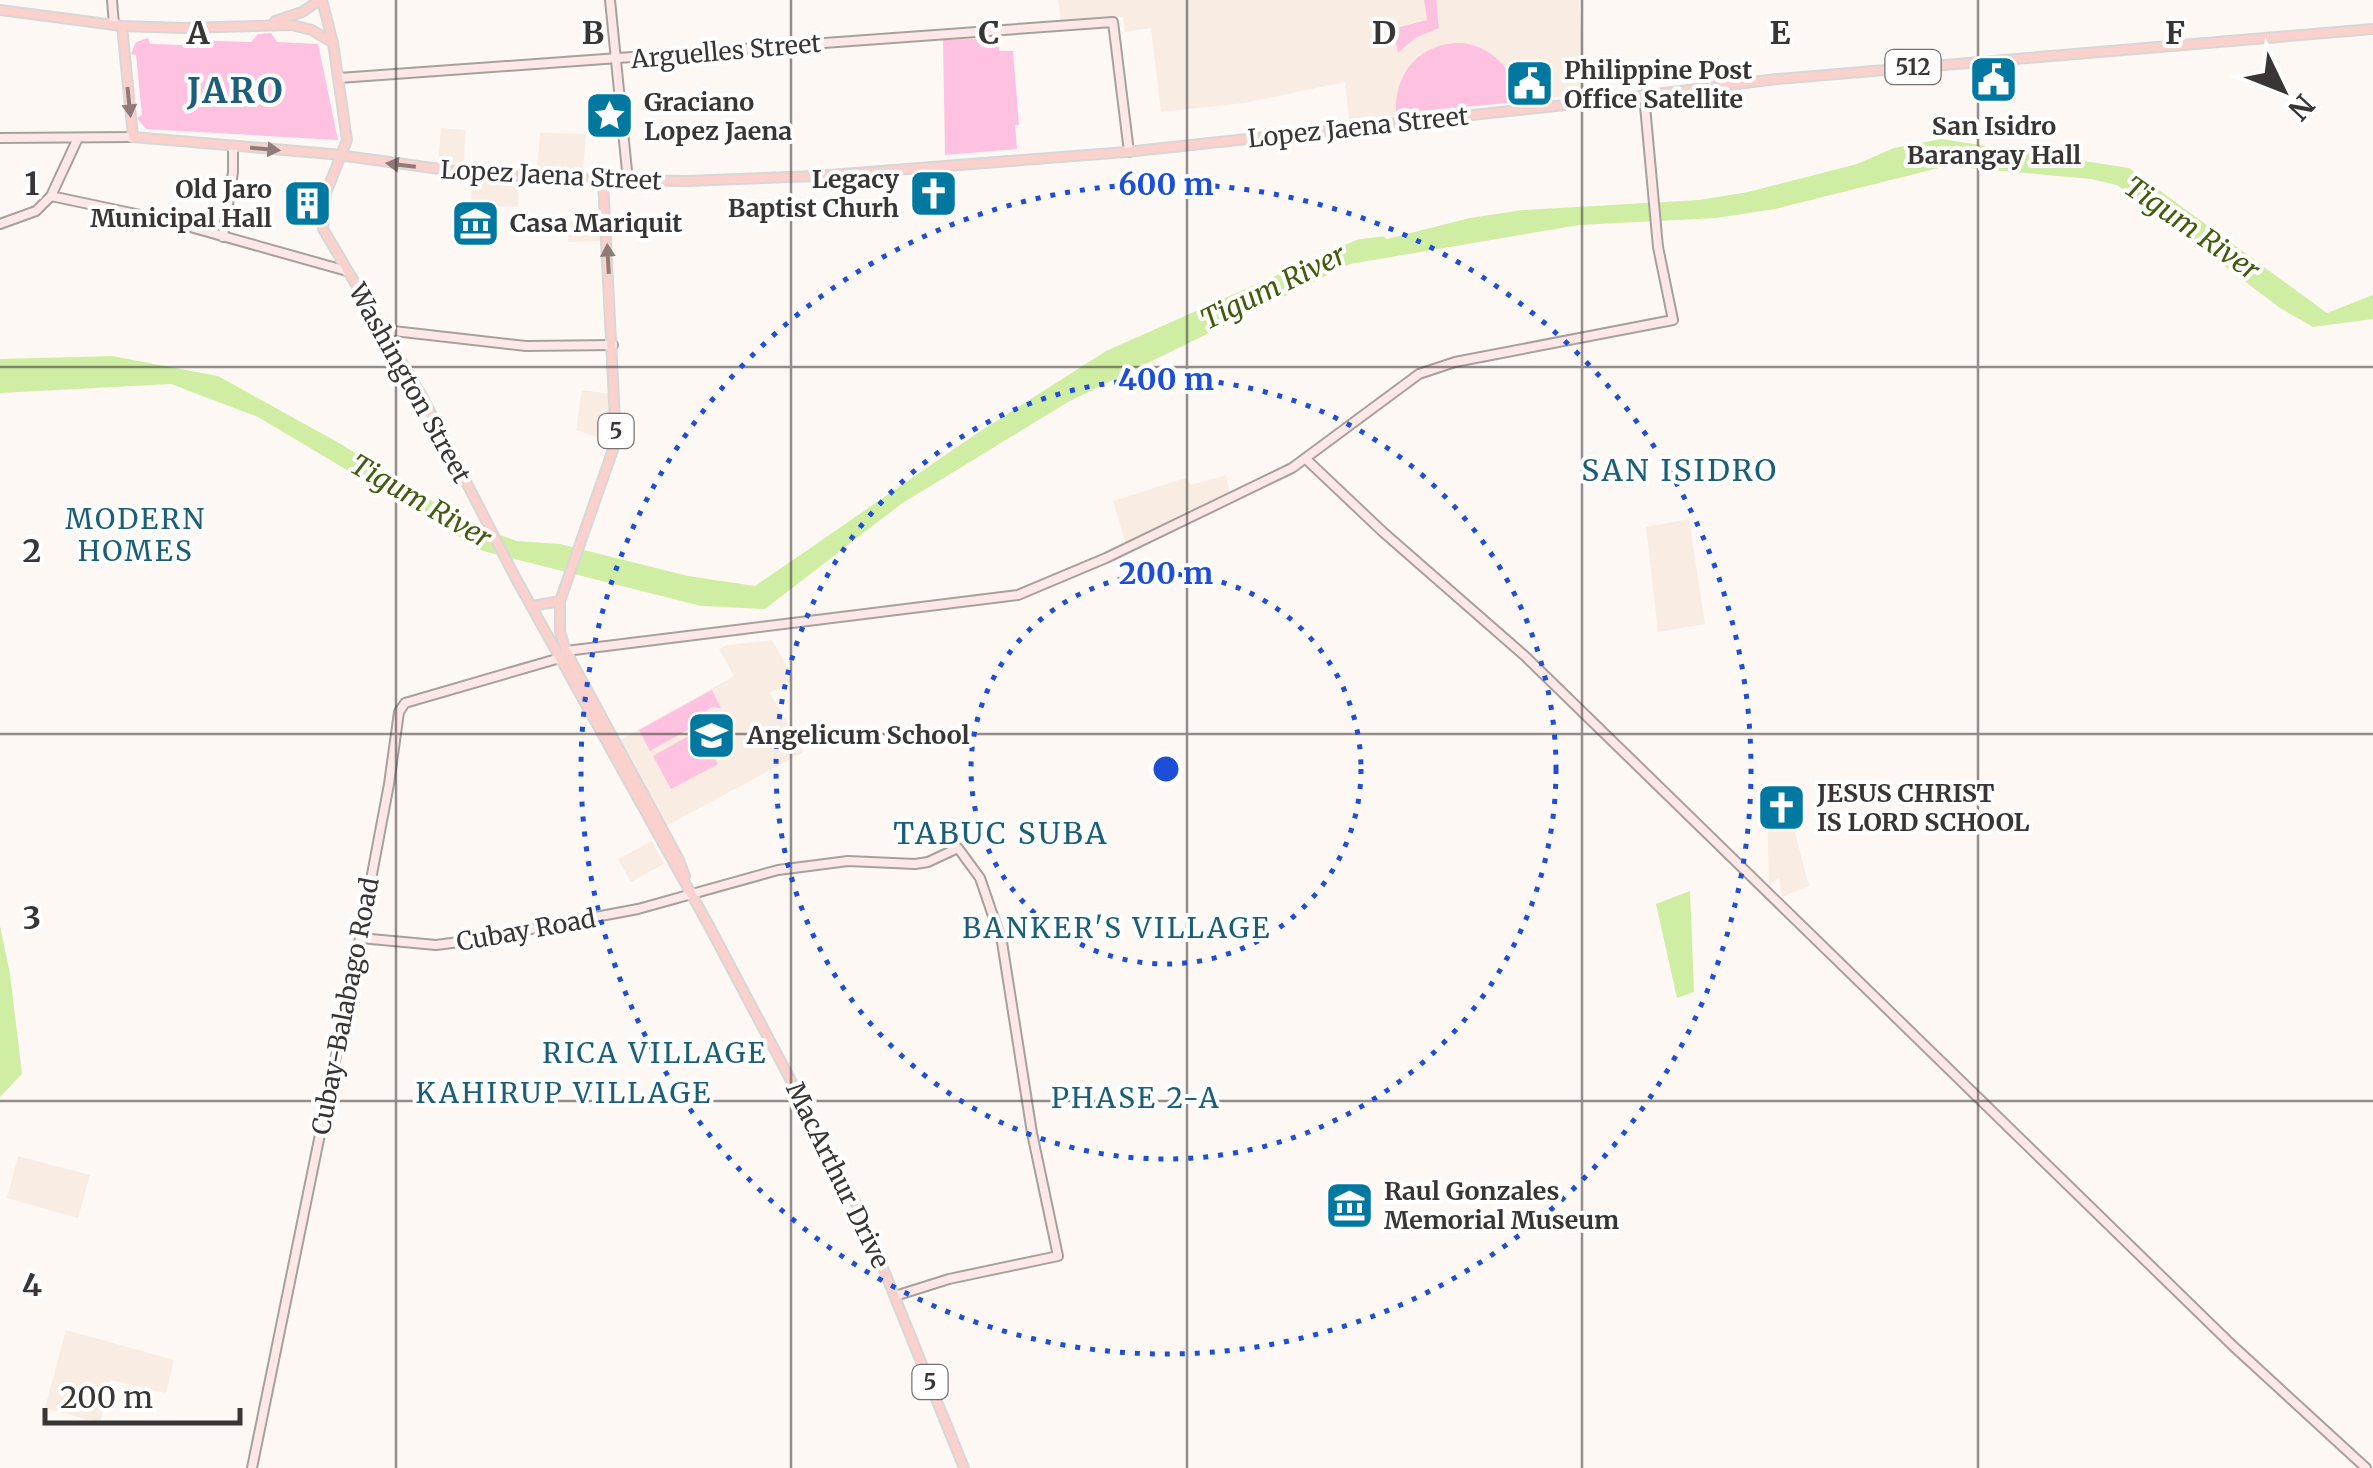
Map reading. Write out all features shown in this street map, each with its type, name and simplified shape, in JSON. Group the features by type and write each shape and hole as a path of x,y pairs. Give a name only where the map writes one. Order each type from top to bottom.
{"main road":[{"path":"269,23 302,12 321,0 334,43 347,133 343,156"},
{"path":"0,10 118,25 184,28 269,23 308,28 334,43"},
{"path":"118,25 133,136"},
{"name":"Lopez Jaena Street","path":"133,136 343,156 460,172 603,181 816,176 1129,152 1853,72 2373,28"},
{"name":"Washington Street","path":"343,156 326,193 323,228 385,330 532,606 564,654"},
{"name":"5","path":"564,654 560,601 616,441 603,181"},
{"path":"532,606 560,601"},
{"path":"564,654 679,860 690,894"},
{"name":"MacArthur Drive","path":"564,654 574,681 860,1211 964,1468"}],"street":[{"path":"112,0 118,25"},
{"path":"610,0 628,182"},
{"name":"Arguelles Street","path":"339,78 1113,22 1129,152"},
{"path":"564,654 1003,599 1061,578 1306,460 1419,374 1437,367 1673,320 1658,247 1644,95"},
{"path":"0,138 133,136"},
{"path":"0,224 36,212 50,196 78,138"},
{"path":"224,237 233,146"},
{"path":"50,196 169,221 348,272"},
{"path":"385,330 526,346 613,345"},
{"path":"1306,460 1526,657 2232,1345 2366,1468"},
{"name":"Cubay-Balabago Road","path":"252,1468 360,938 399,712 405,703 564,654"},
{"name":"Cubay Road","path":"360,938 443,945 605,916 808,864 848,861 900,865 928,862 958,848 980,878 1002,942 1058,1256 949,1278 895,1296"}],"shaded area":[{"path":"1058,0 1579,0 1585,94 1349,121 1345,82 1244,103 1161,112 1151,28 1125,32 1123,17 1061,22"},
{"path":"1424,0 1436,0 1439,28 1415,38 1398,53 1393,29 1427,20"},
{"path":"271,33 277,42 318,44 338,140 146,129 137,118 142,115 136,55 131,54 136,42 148,38 150,44 184,45 187,40 251,42 258,34"},
{"path":"1000,38 999,51 1013,51 1017,149 945,155 943,40"},
{"path":"1464,43 1494,56 1505,67 1514,82 1507,103 1396,113 1400,84 1414,61 1435,47"},
{"path":"441,128 465,130 464,165 438,164"},
{"path":"540,133 586,134 583,174 537,171"},
{"path":"472,179 519,181 518,207 471,205"},
{"path":"581,214 601,214 603,241 568,242 569,221 579,222"},
{"path":"582,390 611,394 611,441 576,430"},
{"path":"1226,475 1230,495 1126,544 1113,501 1185,478 1191,485"},
{"path":"1689,519 1705,624 1658,632 1646,527"},
{"name":"Angelicum School","path":"772,640 794,679 770,693 804,752 666,826 620,740 734,676 719,649"},
{"path":"712,690 721,708 711,707 703,714 702,722 650,751 639,730"},
{"path":"699,730 718,764 671,789 653,756"},
{"path":"1786,798 1809,886 1782,897 1779,878 1769,886 1767,803"},
{"path":"652,841 664,864 631,882 618,859"},
{"path":"18,1156 90,1175 78,1218 7,1198"},
{"path":"66,1330 174,1360 166,1393 110,1380 100,1423 45,1408"}],"water":[{"path":"1941,139 2129,168 2327,313 2373,295 2373,319 2313,327 2280,308 2117,185 2091,179 1947,166 1775,209 1716,218 1579,225 1350,264 1068,402 901,504 765,609 701,606 483,551 258,417 171,384 0,393 0,359 112,356 218,376 339,443 471,525 517,541 560,544 688,576 755,586 976,434 1106,351 1320,256 1470,218 1522,210 1699,200 1748,192 1857,164 1894,148"},
{"path":"1690,891 1694,992 1677,998 1656,904"},
{"path":"0,926 22,1074 0,1097"}],"waterway":[{"name":"Tigum River","path":"1342,252 1382,242"}],"place":[{"name":"San Isidro Barangay Hall","path":"1994,80"},
{"name":"Philippine Post Office Satellite","path":"1529,84"},
{"name":"Graciano Lopez Jaena","path":"609,116"},
{"name":"Legacy Baptist Churh","path":"934,193"},
{"name":"Old Jaro Municipal Hall","path":"307,203"},
{"name":"Casa Mariquit","path":"475,223"},
{"name":"Angelicum School","path":"712,735"},
{"name":"JESUS CHRIST IS LORD SCHOOL","path":"1782,807"},
{"name":"Raul Gonzales Memorial Museum","path":"1349,1205"}],"district":[{"name":"JARO","path":"236,91"},
{"name":"SAN ISIDRO","path":"1680,471"},
{"name":"MODERN HOMES","path":"136,535"},
{"name":"TABUC SUBA","path":"1001,834"},
{"name":"BANKER'S VILLAGE","path":"1117,928"},
{"name":"RICA VILLAGE","path":"655,1053"},
{"name":"KAHIRUP VILLAGE","path":"564,1093"},
{"name":"PHASE 2-A","path":"1136,1098"}]}
